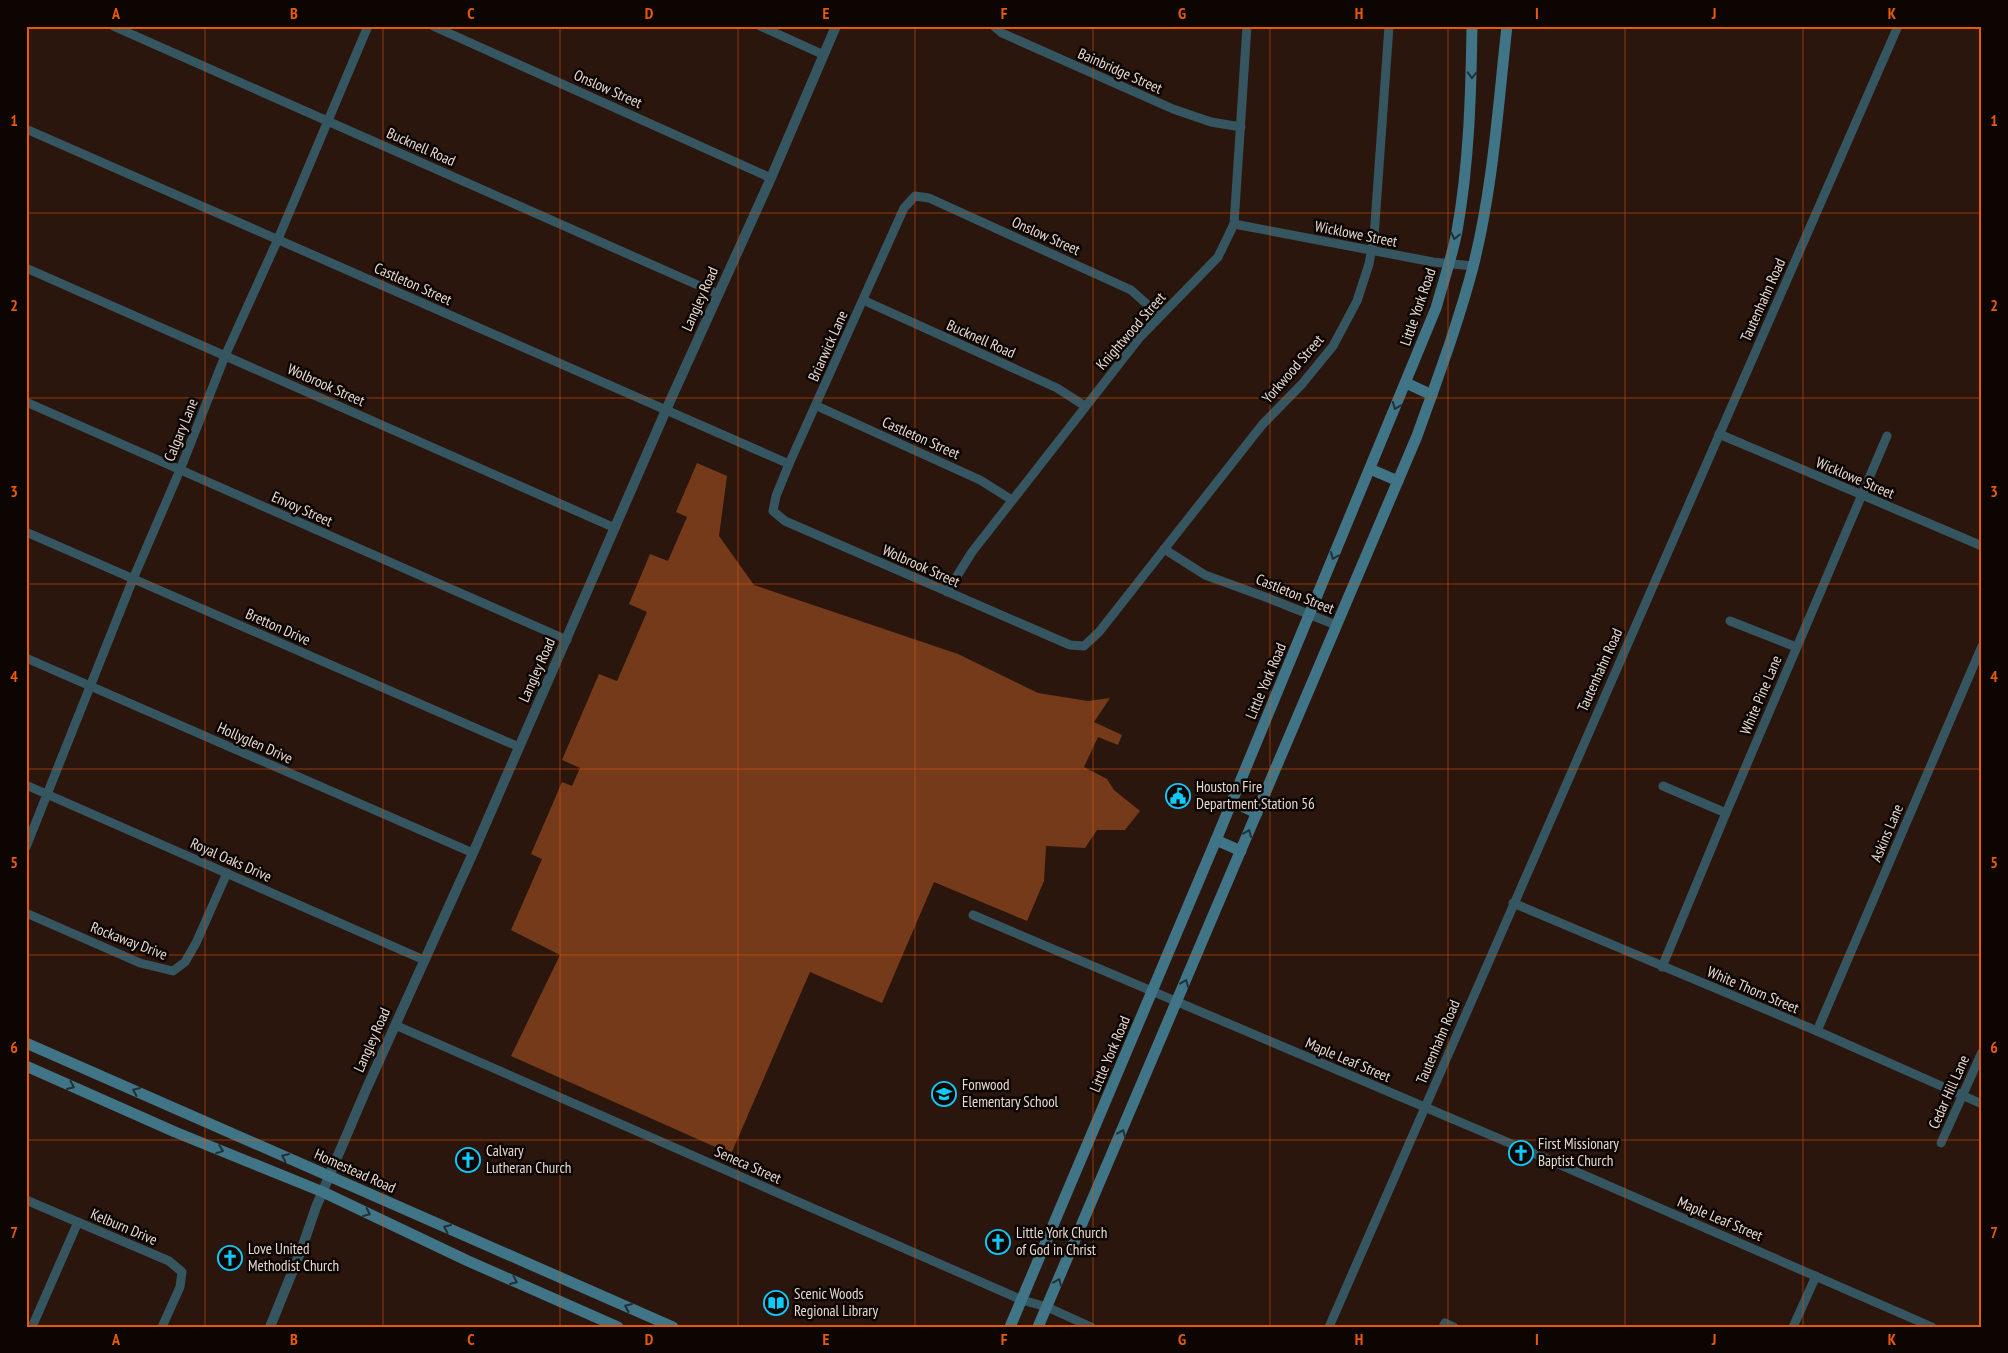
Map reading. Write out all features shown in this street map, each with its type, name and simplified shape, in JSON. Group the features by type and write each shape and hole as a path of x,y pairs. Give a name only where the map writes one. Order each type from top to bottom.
{"main road":[{"name":"Little York Road","path":"1010,1327 1232,802 1436,308 1457,232 1463,188 1471,84 1472,26"},
{"path":"1038,1327 1178,1002 1417,436 1432,395 1450,344 1473,266 1487,197 1507,26"},
{"path":"1406,384 1432,395"},
{"path":"1370,469 1398,481"},
{"path":"1232,802 1257,812"},
{"path":"1216,840 1241,852"},
{"name":"Homestead Road","path":"26,1043 673,1327"},
{"path":"26,1066 175,1132 323,1192 468,1261 618,1327"},
{"path":"88,1094 96,1074"},
{"path":"175,1132 184,1112"},
{"path":"468,1261 475,1240"}],"street":[{"name":"Bucknell Road","path":"113,26 718,294"},
{"name":"Calgary Lane","path":"26,846 225,356 278,239 368,26"},
{"name":"Onslow Street","path":"433,26 771,178"},
{"path":"760,26 824,54"},
{"name":"Langley Road","path":"270,1327 323,1192 395,1025 567,640 666,410 771,178 836,26"},
{"name":"Bainbridge Street","path":"994,26 1002,34 1173,109 1211,122 1241,127"},
{"name":"Knightwood Street","path":"947,592 972,552 1085,406 1159,315 1218,258 1234,224 1247,26"},
{"name":"Yorkwood Street","path":"1061,641 1070,645 1084,646 1100,632 1262,425 1302,384 1333,346 1357,301 1374,238 1389,26"},
{"name":"Tautenhahn Road","path":"1329,1327 1898,26"},
{"name":"Castleton Street","path":"26,129 790,464"},
{"name":"Onslow Street","path":"915,196 929,198 1131,290 1159,315"},
{"name":"Briarwick Lane","path":"773,511 776,496 904,208 915,196"},
{"name":"Wicklowe Street","path":"1234,224 1448,265 1473,266"},
{"name":"Wolbrook Street","path":"26,268 615,528"},
{"name":"Bucknell Road","path":"863,300 1057,388 1085,406"},
{"name":"Envoy Street","path":"26,402 567,640"},
{"name":"Castleton Street","path":"817,406 980,480 1012,500"},
{"name":"Wicklowe Street","path":"1719,434 1982,546"},
{"name":"White Pine Lane","path":"1662,966 1887,436"},
{"name":"Wolbrook Street","path":"773,511 785,521 1061,641"},
{"name":"Bretton Drive","path":"26,532 519,747"},
{"name":"Castleton Street","path":"1164,548 1205,575 1336,626"},
{"path":"1730,621 1796,647"},
{"name":"Askins Lane","path":"1817,1031 1982,646"},
{"name":"Hollyglen Drive","path":"26,658 473,853"},
{"name":"Royal Oaks Drive","path":"26,785 424,960"},
{"path":"1663,786 1726,812"},
{"name":"Rockaway Drive","path":"26,913 140,963 173,972 185,962 196,943 227,873"},
{"name":"White Thorn Street","path":"1513,903 1817,1031 1982,1104"},
{"name":"Maple Leaf Street","path":"973,915 1153,990 1932,1327"},
{"name":"Seneca Street","path":"395,1025 1022,1300 1047,1307 1091,1327"},
{"name":"Cedar Hill Lane","path":"1941,1143 1982,1052"},
{"name":"Kelburn Drive","path":"26,1200 170,1261 182,1272 180,1287 162,1327"},
{"path":"32,1327 78,1222"},
{"path":"1793,1327 1816,1276"}],"shaded area":[{"path":"697,463 727,476 719,536 754,585 958,654 1038,693 1088,701 1110,698 1094,722 1122,735 1118,745 1098,737 1084,767 1107,779 1114,790 1140,811 1125,830 1097,830 1085,848 1046,846 1044,881 1027,921 934,882 882,1003 810,972 731,1154 511,1056 560,955 511,930 542,859 531,854 562,782 572,786 580,768 562,760 599,674 617,681 647,612 629,604 650,554 668,561 687,517 676,512"}],"place":[{"name":"Houston Fire Department Station 56","path":"1178,796"},
{"name":"Fonwood Elementary School","path":"944,1094"},
{"name":"First Missionary Baptist Church","path":"1521,1153"},
{"name":"Calvary Lutheran Church","path":"468,1160"},
{"name":"Little York Church of God in Christ","path":"998,1242"},
{"name":"Love United Methodist Church","path":"230,1258"},
{"name":"Scenic Woods Regional Library","path":"776,1303"}]}
